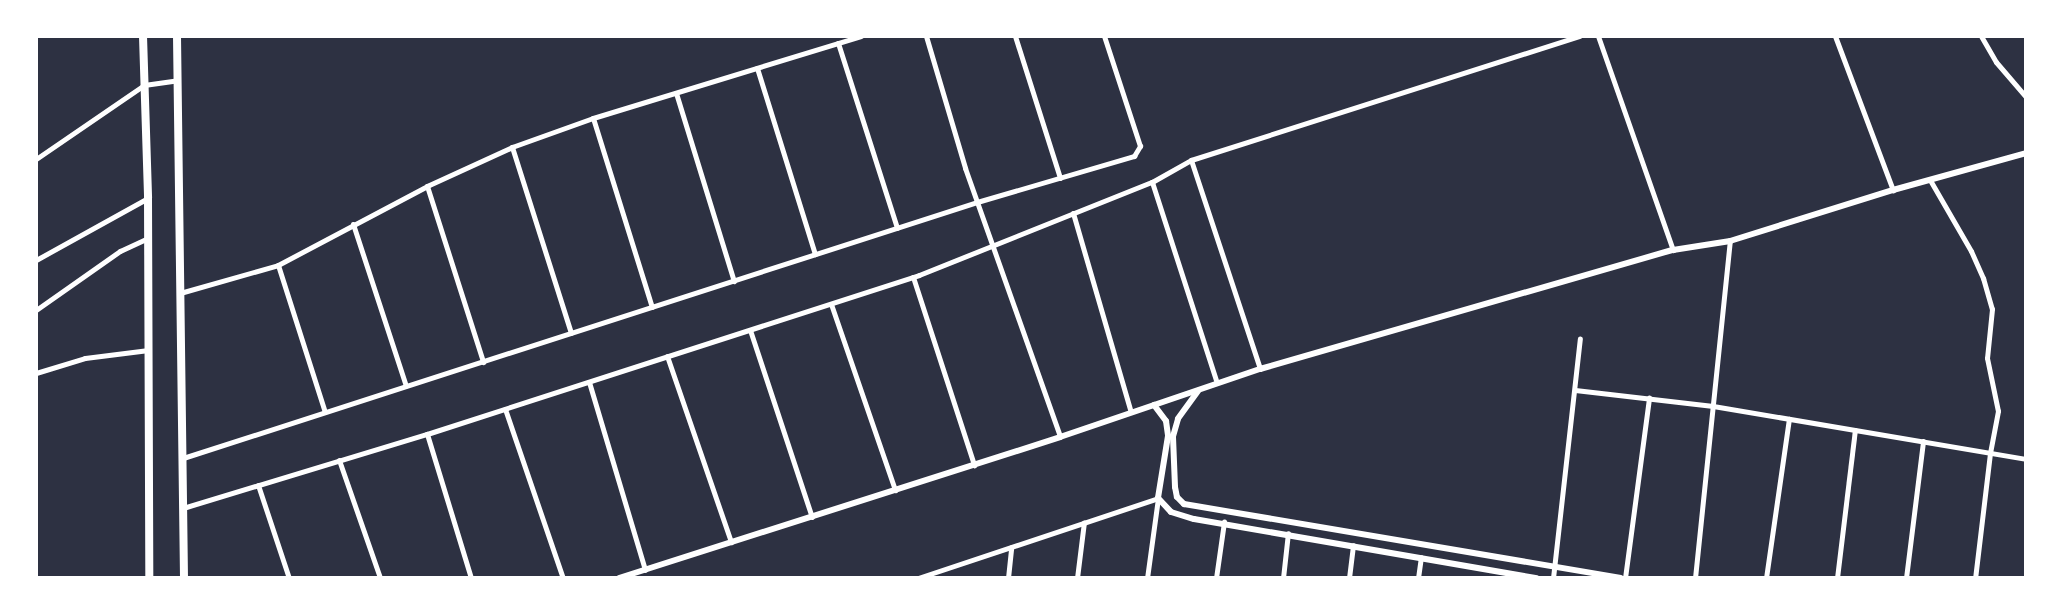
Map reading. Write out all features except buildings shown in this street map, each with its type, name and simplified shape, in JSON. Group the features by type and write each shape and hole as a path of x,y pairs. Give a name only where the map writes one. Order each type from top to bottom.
{"highway":[{"path":"143,36 148,198 149,578"},
{"path":"177,36 184,578"}],"street":[{"path":"180,293 278,265 427,186 512,147 593,118 838,43 845,38 861,36"},
{"path":"926,36 977,202 1060,437"},
{"path":"1015,36 1060,178"},
{"path":"183,458 977,202 1134,156 1139,152 1140,146 1104,36"},
{"path":"183,508 427,434 913,277 1152,182 1191,160 1580,36"},
{"path":"1598,36 1673,250"},
{"path":"1835,36 1893,190"},
{"path":"1982,36 1996,62 2026,97"},
{"path":"838,43 897,228"},
{"path":"757,68 815,254"},
{"path":"36,159 144,85 178,80"},
{"path":"676,93 734,280"},
{"path":"593,118 652,307"},
{"path":"512,147 571,333"},
{"path":"619,578 1060,437 1260,369 1673,250 1730,241 1893,190 2026,153"},
{"path":"1191,160 1260,369"},
{"path":"1930,180 1971,251 1992,309 1987,358 1998,411 1990,453 1975,578"},
{"path":"1152,182 1217,383"},
{"path":"427,186 483,362"},
{"path":"36,260 148,198"},
{"path":"1073,213 1131,412"},
{"path":"353,224 406,386"},
{"path":"36,310 120,251 148,238"},
{"path":"1695,578 1730,241"},
{"path":"278,265 325,412"},
{"path":"913,277 974,465"},
{"path":"831,304 895,490"},
{"path":"750,330 812,517"},
{"path":"1553,578 1580,339"},
{"path":"36,373 85,358 148,350"},
{"path":"667,356 731,542"},
{"path":"589,382 645,570"},
{"path":"1198,390 1178,419 1173,437 1175,487 1177,497 1184,504 1623,578 1649,398"},
{"path":"1575,390 1713,406 2026,459"},
{"path":"1147,578 1168,436 1166,421 1154,405"},
{"path":"505,409 563,578"},
{"path":"1766,578 1790,419"},
{"path":"1837,578 1855,430"},
{"path":"427,434 471,578"},
{"path":"1906,578 1923,441"},
{"path":"339,460 380,578"},
{"path":"258,485 289,578"},
{"path":"918,578 1158,498"},
{"path":"1158,498 1171,512 1194,519 1288,533 1537,578"},
{"path":"1077,578 1084,522"},
{"path":"1216,578 1224,522"},
{"path":"1283,578 1288,533"},
{"path":"1349,578 1353,545"},
{"path":"1008,578 1011,547"},
{"path":"1418,578 1421,557"},
{"path":"1487,578 1488,570"},
{"path":"939,571 939,578"}]}
